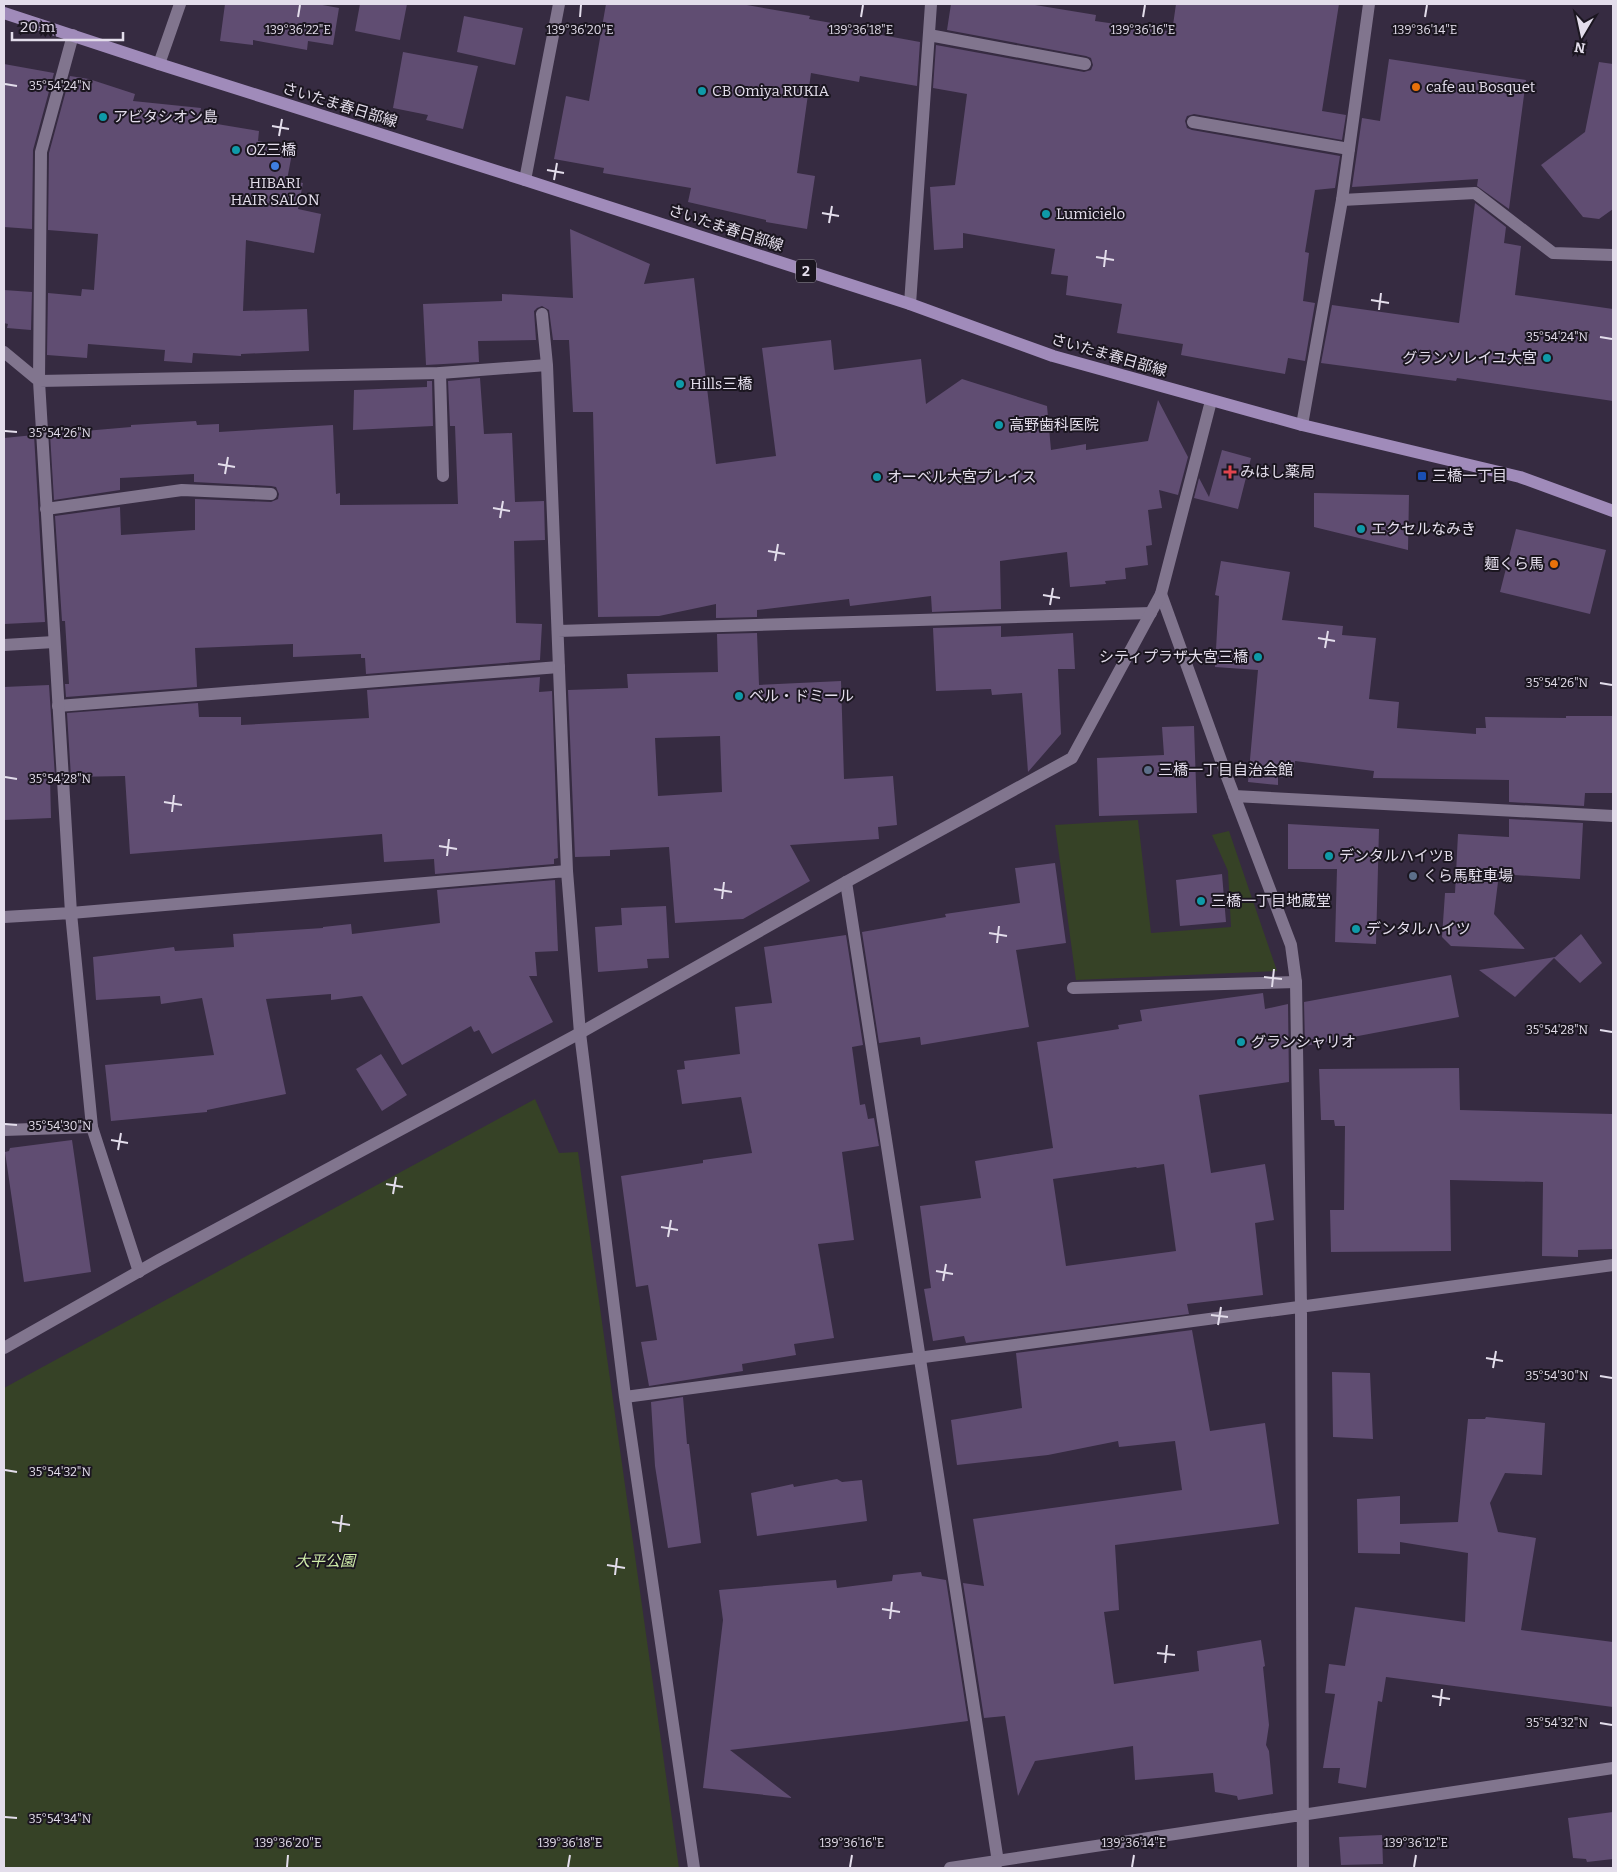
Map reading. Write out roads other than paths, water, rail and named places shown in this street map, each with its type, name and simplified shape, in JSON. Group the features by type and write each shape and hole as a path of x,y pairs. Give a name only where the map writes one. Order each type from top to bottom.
{"main road":[{"name":"さいたま春日部線","path":"4,12 159,64 910,304 1053,356 1302,425 1520,477 1613,511"}],"street":[{"path":"159,64 180,4"},
{"path":"525,180 559,4"},
{"path":"910,304 931,4"},
{"path":"1302,425 1342,200 1369,4"},
{"path":"73,35 41,152 38,382 71,913 92,1127 139,1272"},
{"path":"929,35 1085,64"},
{"path":"1194,122 1349,149"},
{"path":"1342,200 1475,193 1553,253 1613,255"},
{"path":"542,314 558,631 567,871 580,1034 624,1397 694,1868"},
{"path":"4,352 38,382 440,373 546,365"},
{"path":"440,373 443,476"},
{"path":"4,1348 139,1272 580,1034 846,882 1072,758 1161,594 1211,401"},
{"path":"46,509 182,490 271,494"},
{"path":"1161,594 1234,796 1291,945 1296,982 1301,1308 1303,1868"},
{"path":"558,631 1151,612"},
{"path":"4,645 54,642"},
{"path":"58,706 559,667"},
{"path":"1234,796 1613,816"},
{"path":"4,917 567,871"},
{"path":"846,882 998,1862"},
{"path":"1073,988 1296,982"},
{"path":"4,1130 92,1127"},
{"path":"624,1397 1613,1265"},
{"path":"950,1868 1613,1768"}],"place":[{"name":"cafe au Bosquet","path":"1416,87"},
{"name":"CB Omiya RUKIA","path":"702,91"},
{"name":"アビタシオン島","path":"103,117"},
{"name":"OZ三橋","path":"236,150"},
{"name":"HIBARI HAIR SALON","path":"275,166"},
{"name":"Lumicielo","path":"1046,214"},
{"name":"グランソレイユ大宮","path":"1547,358"},
{"name":"Hills三橋","path":"680,384"},
{"name":"高野歯科医院","path":"999,425"},
{"name":"みはし薬局","path":"1230,472"},
{"name":"三橋一丁目","path":"1422,476"},
{"name":"オーベル大宮プレイス","path":"877,477"},
{"name":"エクセルなみき","path":"1361,529"},
{"name":"麺くら馬","path":"1554,564"},
{"name":"シティプラザ大宮三橋","path":"1258,657"},
{"name":"ベル・ドミール","path":"739,696"},
{"name":"三橋一丁目自治会館","path":"1148,770"},
{"name":"デンタルハイツB","path":"1329,856"},
{"name":"くら馬駐車場","path":"1413,876"},
{"name":"三橋一丁目地蔵堂","path":"1201,901"},
{"name":"デンタルハイツ","path":"1356,929"},
{"name":"グランシャリオ","path":"1241,1042"}],"park label":[{"name":"大平公園","path":"325,1561"}]}
